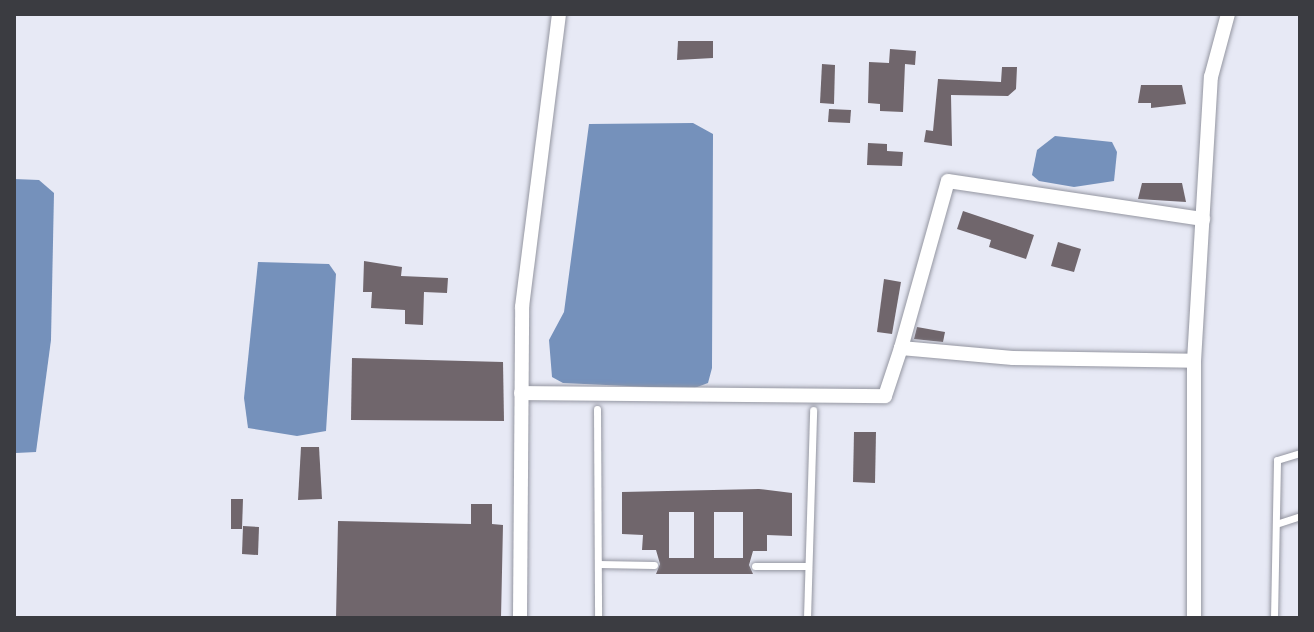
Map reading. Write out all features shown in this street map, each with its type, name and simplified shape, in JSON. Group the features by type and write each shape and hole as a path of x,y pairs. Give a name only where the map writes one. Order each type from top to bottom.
{"street":[{"path":"520,618 522,307 559,14"},
{"path":"1194,618 1194,361 1211,77 1228,14"},
{"path":"521,393 885,396 948,181 1203,219"},
{"path":"901,348 1013,358 1194,361"}],"lane":[{"path":"597,409 598,618"},
{"path":"807,618 813,410"},
{"path":"1274,618 1277,460 1300,453"},
{"path":"1276,524 1300,516"},
{"path":"598,564 654,565"},
{"path":"755,566 807,566"}],"water":[{"path":"693,123 713,134 712,368 708,383 692,389 563,383 552,377 549,340 564,312 589,124"},
{"path":"1055,136 1112,142 1117,152 1114,181 1074,187 1039,181 1032,175 1037,150"},
{"path":"14,179 39,180 54,193 51,340 36,452 16,453"},
{"path":"258,262 329,264 336,274 326,431 297,436 248,428 244,398"}],"building":[{"path":"678,41 713,41 713,58 677,60"},
{"path":"890,49 916,51 915,65 905,64 903,112 880,111 880,104 868,103 869,62 889,63"},
{"path":"822,64 835,65 834,104 820,103"},
{"path":"1002,67 1017,67 1016,89 1008,96 951,95 952,146 924,142 926,130 933,131 938,79 1001,82"},
{"path":"1141,85 1182,85 1186,104 1151,108 1151,103 1138,103"},
{"path":"829,109 851,110 850,123 828,122"},
{"path":"868,143 887,144 887,151 903,152 902,166 867,165"},
{"path":"1142,183 1182,183 1186,202 1138,199"},
{"path":"963,211 1034,235 1026,259 989,247 991,240 957,229"},
{"path":"1058,242 1081,249 1074,272 1051,266"},
{"path":"364,261 402,267 401,276 448,278 447,293 424,292 423,325 405,324 405,310 371,308 372,292 363,292"},
{"path":"884,279 901,282 892,334 877,332"},
{"path":"917,327 945,332 943,342 914,339"},
{"path":"352,358 503,362 504,421 351,420"},
{"path":"854,432 876,432 875,483 853,482"},
{"path":"301,447 319,447 322,499 298,500"},
{"path":"759,489 792,493 792,536 767,535 767,551 753,551 749,565 753,574 656,574 660,564 656,550 642,550 643,535 622,534 622,492","holes":["669,512 694,512 694,558 669,558","714,512 743,512 743,558 714,558"]},
{"path":"231,499 243,499 242,529 231,529"},
{"path":"471,504 492,504 492,524 503,525 501,618 336,618 338,521 471,524"},
{"path":"243,526 259,527 258,555 242,554"}]}
